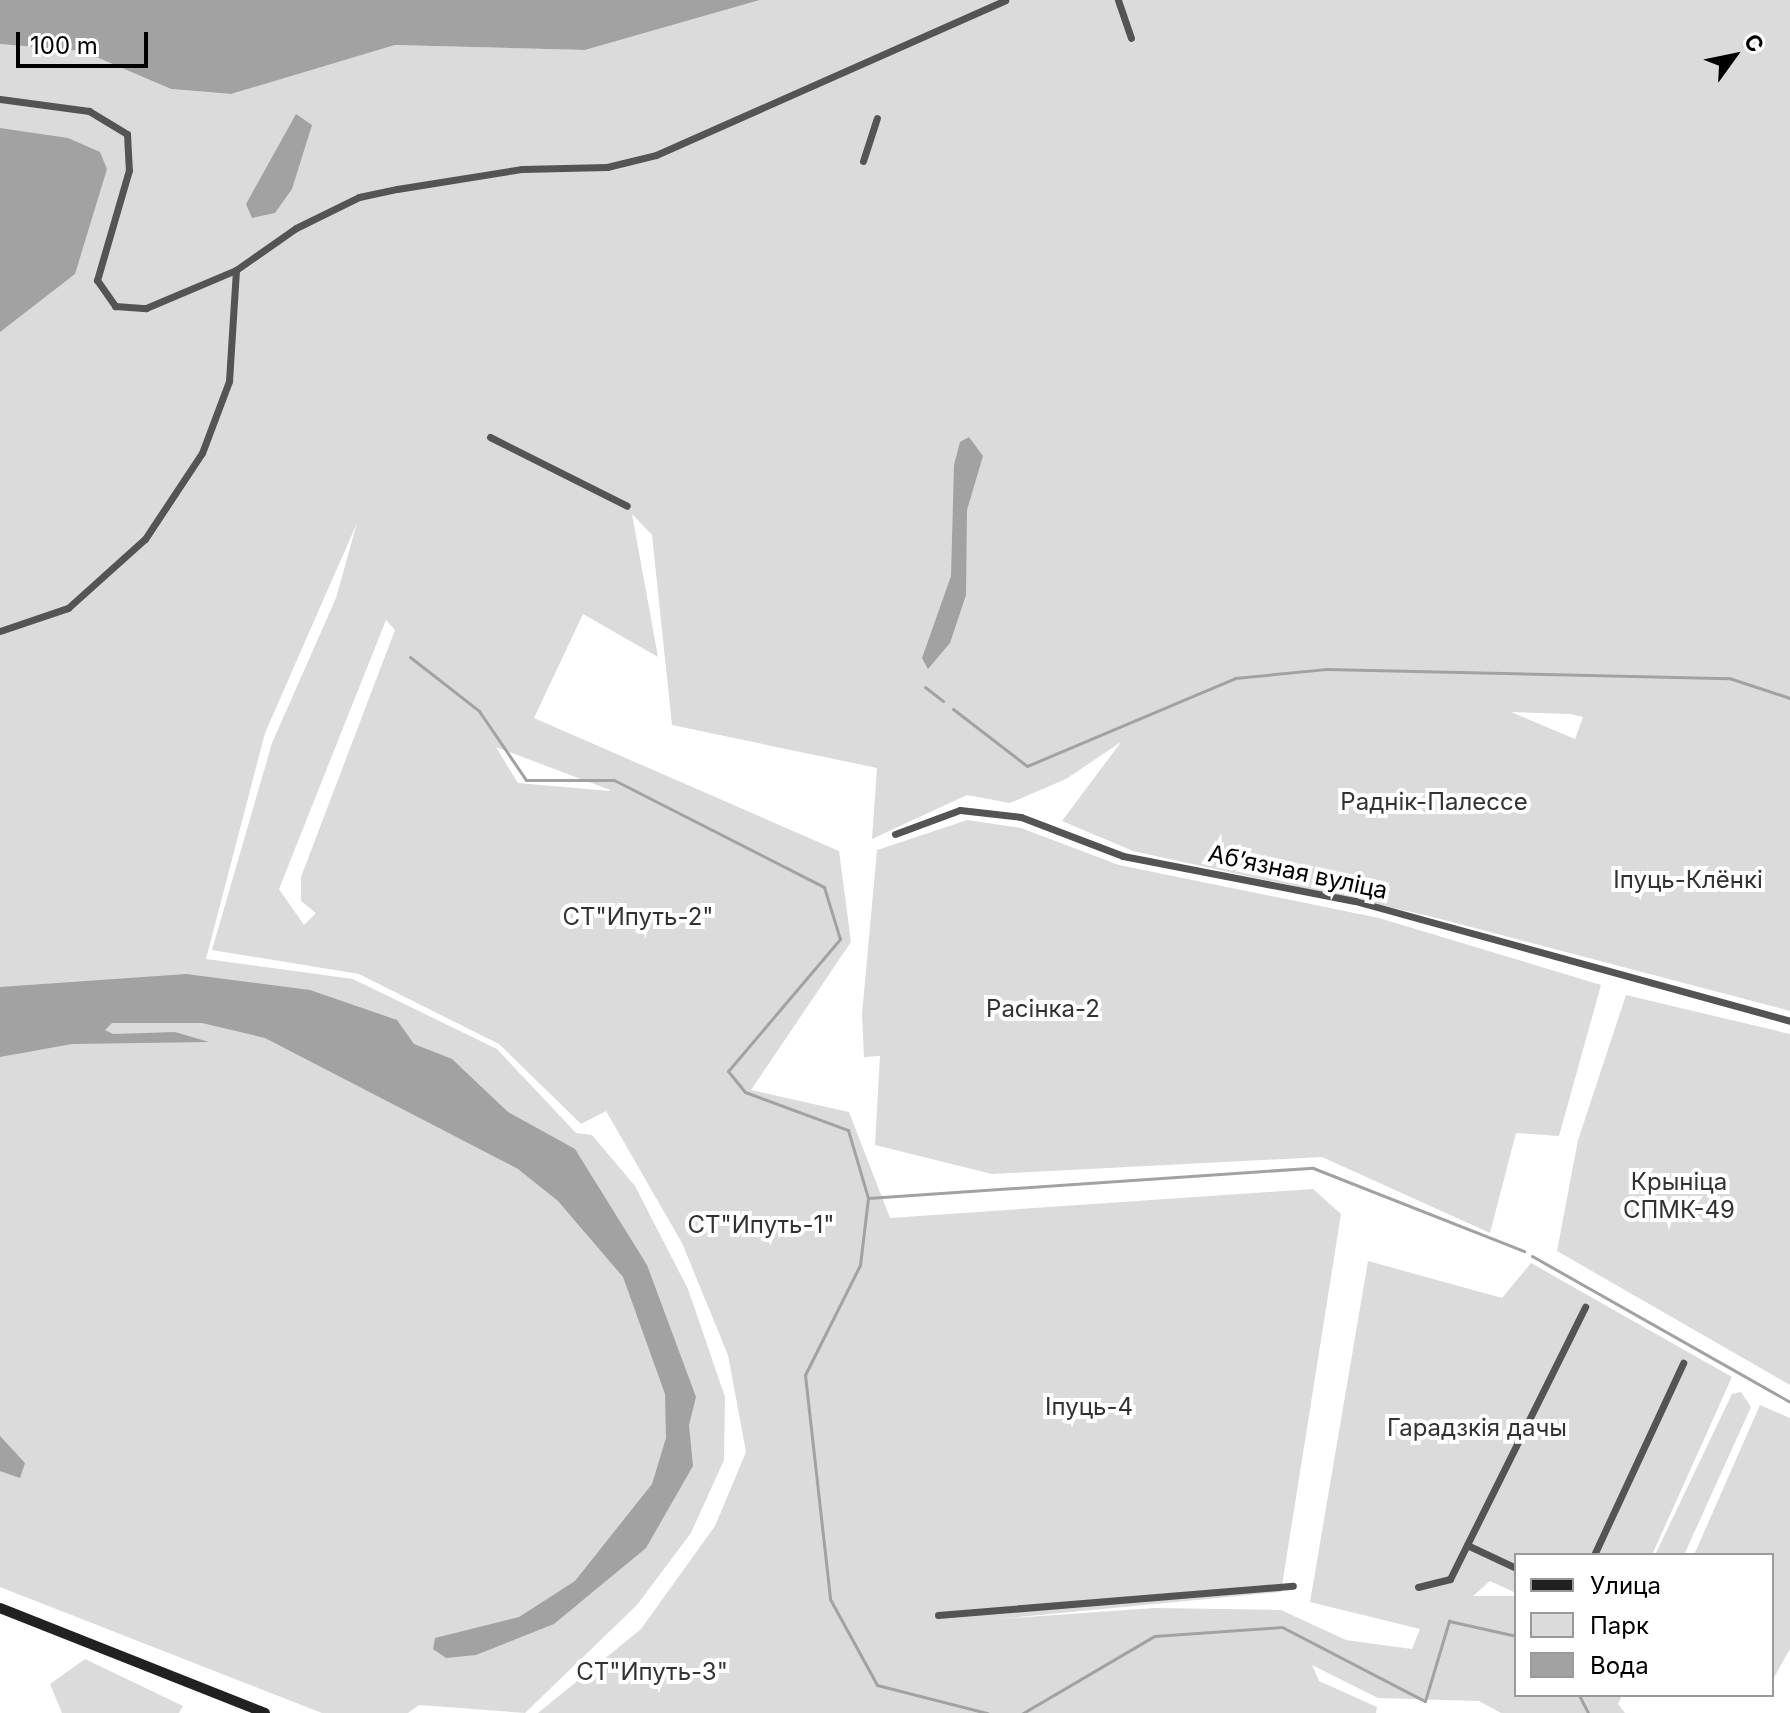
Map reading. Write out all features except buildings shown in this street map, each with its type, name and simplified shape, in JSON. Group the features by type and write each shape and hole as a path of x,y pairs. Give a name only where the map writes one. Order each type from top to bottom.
{"street":[{"path":"0,99 89,111 127,134 129,170 97,280 115,306 146,308 236,270 359,197 522,169 607,167 656,155 1005,0"},
{"path":"1118,0 1131,38"},
{"path":"863,161 877,118"},
{"path":"0,631 68,608 145,539 202,453 229,381 236,270"},
{"path":"490,437 627,506"},
{"name":"Абʼязная вуліца","path":"895,834 960,810 1021,817 1123,856 1355,901 1790,1021"},
{"path":"1418,1587 1450,1579 1585,1307"},
{"path":"1595,1553 1683,1363"},
{"path":"1467,1545 1514,1567"},
{"path":"938,1615 1293,1586"},
{"path":"0,1608 265,1713"}],"green space":[{"path":"760,0 1790,0 1790,1011 1425,915 1133,851 1062,821 1121,742 1066,779 1010,803 967,795 872,839 877,768 672,725 652,535 632,514 658,657 583,614 534,718 839,851 851,942 751,1090 849,1112 890,1218 1313,1189 1341,1214 1281,1592 997,1619 1155,1608 1281,1610 1346,1640 1412,1649 1420,1629 1310,1602 1368,1261 1502,1298 1531,1263 1732,1377 1653,1553 1514,1553 1514,1592 1490,1581 1473,1596 1514,1596 1514,1697 1621,1697 1618,1704 1625,1713 1501,1713 1479,1701 1378,1698 1312,1665 1319,1681 1377,1707 1376,1713 538,1713 641,1629 715,1526 746,1452 728,1355 682,1243 606,1111 581,1124 499,1044 359,974 212,950 272,743 336,598 357,523 265,733 206,959 353,979 497,1049 576,1133 592,1135 635,1186 688,1289 725,1397 724,1460 691,1533 637,1605 525,1713 419,1705 408,1713 322,1713 0,1587 0,44 82,51 171,89 231,94 395,45 585,50","holes":["386,620 395,630 301,877 301,901 316,913 304,925 279,889","1511,712 1583,717 1575,739","496,747 610,790 610,791 518,783"]},
{"name":"Расінка-2","path":"967,820 1021,828 1119,865 1379,918 1601,985 1559,1136 1516,1133 1490,1233 1322,1157 992,1174 875,1145 880,1056 864,1057 862,1014 877,850"},
{"name":"Крыніца СПМК-49","path":"1626,995 1790,1034 1790,1385 1557,1251 1578,1140"},
{"path":"1741,1392 1751,1407 1685,1553 1656,1553 1732,1394"},
{"path":"1760,1405 1790,1418 1790,1649 1774,1677 1774,1553 1695,1553"},
{"path":"85,1659 183,1706 179,1713 62,1713 50,1684"}],"water":[{"path":"0,0 760,0 585,50 395,45 231,94 171,89 82,51 0,44"},
{"path":"296,114 312,125 292,189 275,213 252,218 246,204"},
{"path":"0,128 68,138 100,152 107,169 75,274 0,332"},
{"path":"969,437 983,456 967,510 966,595 950,643 928,669 922,658 951,576 954,465 960,442"},
{"path":"186,974 310,990 397,1020 414,1044 452,1059 508,1112 575,1149 647,1265 696,1397 689,1425 693,1466 646,1548 554,1624 476,1655 446,1658 433,1649 435,1638 519,1617 575,1581 652,1484 666,1438 665,1394 623,1277 558,1201 518,1169 265,1038 202,1023 112,1023 105,1030 113,1034 175,1032 209,1042 72,1044 0,1057 0,987"},
{"path":"0,1436 25,1463 20,1478 0,1471"}],"waterway":[{"path":"410,657 479,711 526,780 614,780 824,887 840,939 728,1071 745,1092 848,1130 868,1198 860,1265 805,1375 830,1599 877,1685 987,1713"},
{"path":"953,709 1027,766 1235,678 1326,669 1729,678 1790,698"},
{"path":"925,687 943,701"},
{"path":"868,1198 1313,1168 1524,1251"},
{"path":"1532,1256 1790,1402"},
{"path":"1023,1713 1154,1636 1282,1627 1425,1701 1449,1621 1514,1636"},
{"path":"1580,1697 1588,1713"}],"park label":[{"name":"Раднік-Палессе","path":"1434,802"},
{"name":"Іпуць-Клёнкі","path":"1688,880"},
{"name":"СТ\"Ипуть-2\"","path":"638,917"},
{"name":"СТ\"Ипуть-1\"","path":"761,1225"},
{"name":"Іпуць-4","path":"1089,1407"},
{"name":"Гарадзкія дачы","path":"1477,1428"},
{"name":"СТ\"Ипуть-3\"","path":"652,1672"}]}
